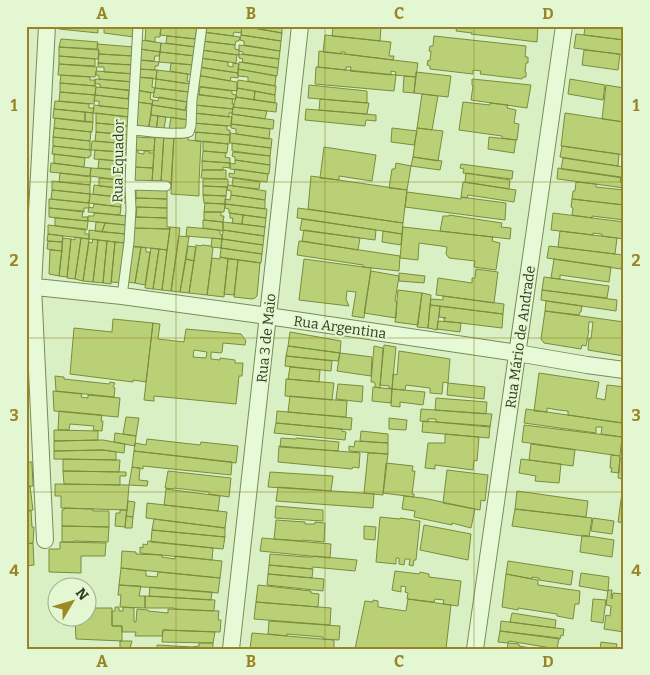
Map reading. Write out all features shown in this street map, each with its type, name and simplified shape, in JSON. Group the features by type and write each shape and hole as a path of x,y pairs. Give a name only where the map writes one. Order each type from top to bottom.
{"street":[{"path":"45,540 30,286 48,26"},
{"name":"Rua 3 de Maio","path":"231,649 300,26"},
{"name":"Rua Mário de Andrade","path":"475,649 564,26"},
{"name":"Rua Argentina","path":"30,286 122,296 268,316 624,370"}],"lane":[{"name":"Rua Equador","path":"122,296 131,210 132,130 138,26"},
{"path":"132,130 171,133 189,132 202,26"},
{"path":"130,184 166,186"}],"building":[{"path":"59,26 98,26 98,33 59,29"},
{"path":"104,26 135,28 134,37 104,33"},
{"path":"146,26 161,26 160,37 155,37 155,42 145,40"},
{"path":"161,26 197,29 195,39 160,35"},
{"path":"203,26 242,26 241,33 234,32 233,36 203,32"},
{"path":"242,26 282,33 281,41 241,35"},
{"path":"242,26 282,26 282,33"},
{"path":"333,26 381,26 380,41 332,36"},
{"path":"457,26 538,26 537,42 456,31"},
{"path":"585,26 624,26 624,40 584,35"},
{"path":"203,32 240,37 235,45 202,41"},
{"path":"576,34 624,40 624,55 574,48"},
{"path":"241,35 281,41 280,51 244,45 244,41 240,40"},
{"path":"325,35 391,42 389,56 394,56 393,60 345,54 345,52 341,52 341,54 323,52"},
{"path":"167,36 197,39 196,47 166,43"},
{"path":"434,36 526,46 525,57 528,57 528,63 526,63 526,77 522,79 480,74 481,71 473,70 473,74 430,69 430,66 427,65 428,60 430,61 431,51 429,51 430,46 433,46"},
{"path":"61,39 98,42 97,49 59,47"},
{"path":"141,40 161,43 160,52 140,49"},
{"path":"202,41 235,45 235,49 239,50 239,55 201,50"},
{"path":"161,43 196,47 195,56 160,52"},
{"path":"97,44 134,47 133,56 99,54"},
{"path":"239,45 280,51 279,59 243,54 243,52 239,51"},
{"path":"59,47 99,50 98,59 59,56"},
{"path":"140,49 160,52 159,56 155,56 154,61 139,60"},
{"path":"201,50 237,55 236,63 200,58"},
{"path":"584,50 620,54 618,70 582,65"},
{"path":"319,51 418,63 416,77 395,75 396,72 391,71 391,75 350,71 351,67 346,67 346,70 318,67"},
{"path":"160,52 195,56 194,65 159,62"},
{"path":"99,54 133,56 132,65 98,63"},
{"path":"239,54 279,59 278,68 242,62 243,59 239,58"},
{"path":"59,56 95,59 95,66 59,64"},
{"path":"200,58 228,62 228,66 233,67 233,63 239,64 238,73 199,67"},
{"path":"139,60 159,62 158,66 155,66 155,70 138,69"},
{"path":"239,62 278,68 277,76 238,69"},
{"path":"98,63 135,65 135,74 104,72 104,67 98,67"},
{"path":"171,63 194,65 193,75 170,71"},
{"path":"59,64 97,67 95,77 58,75"},
{"path":"197,67 238,73 238,78 231,77 230,81 196,75"},
{"path":"316,67 396,75 394,91 315,84"},
{"path":"138,69 157,70 156,79 137,77"},
{"path":"238,69 276,76 275,86 248,81 248,77 238,76"},
{"path":"157,70 188,74 187,81 191,82 190,84 156,79"},
{"path":"96,71 135,74 134,82 99,79"},
{"path":"416,72 451,76 448,97 414,93"},
{"path":"61,75 90,77 90,80 95,80 95,86 60,83"},
{"path":"196,75 237,82 237,91 195,86"},
{"path":"404,76 416,77 414,93 403,92"},
{"path":"137,77 153,78 152,87 155,88 154,93 136,90"},
{"path":"95,79 132,82 131,91 100,87 100,84 95,84"},
{"path":"156,79 190,84 189,92 155,88"},
{"path":"472,79 531,85 527,108 471,100"},
{"path":"570,79 605,85 603,100 568,94"},
{"path":"238,80 276,86 275,95 237,88"},
{"path":"60,83 96,86 95,95 60,92"},
{"path":"309,85 367,91 367,103 308,98"},
{"path":"606,85 624,88 624,122 602,119"},
{"path":"96,87 129,90 128,99 95,95"},
{"path":"200,87 232,91 232,94 236,95 236,99 199,95"},
{"path":"155,88 189,92 188,102 153,97"},
{"path":"237,88 255,91 254,100 236,97"},
{"path":"137,90 151,93 150,99 153,100 152,104 136,102"},
{"path":"255,91 275,95 275,103 254,100"},
{"path":"60,92 95,95 94,104 59,101"},
{"path":"196,94 233,99 233,109 195,105"},
{"path":"422,94 438,96 432,130 417,128"},
{"path":"95,95 131,99 130,109 99,106 99,101 94,101"},
{"path":"159,97 187,102 185,110 152,105 153,100 158,101"},
{"path":"236,97 277,103 276,112 233,107"},
{"path":"320,99 369,103 367,114 319,110"},
{"path":"55,101 89,104 89,108 94,108 93,113 54,109"},
{"path":"137,102 152,104 149,127 135,125"},
{"path":"463,102 508,105 507,108 516,110 514,123 519,124 517,140 459,130"},
{"path":"94,105 130,109 129,117 93,113"},
{"path":"152,105 189,111 188,120 151,115"},
{"path":"195,105 233,109 232,113 229,113 229,117 194,113"},
{"path":"233,107 267,111 265,119 232,114"},
{"path":"54,109 85,112 85,122 53,118"},
{"path":"306,109 376,115 376,121 366,120 365,126 305,120"},
{"path":"85,112 93,113 93,122 85,122"},
{"path":"96,113 129,117 128,126 96,123"},
{"path":"194,113 232,117 231,126 193,123"},
{"path":"565,113 624,122 624,155 561,146"},
{"path":"232,114 274,120 273,129 231,124"},
{"path":"151,115 158,116 156,131 148,129"},
{"path":"158,116 166,117 164,129 156,131"},
{"path":"171,117 188,120 187,129 175,128 175,131 169,130"},
{"path":"55,118 93,122 92,132 54,128"},
{"path":"96,123 130,126 130,135 96,132"},
{"path":"193,123 227,126 227,130 230,130 230,135 193,132"},
{"path":"231,124 270,129 269,139 236,134 236,129 231,128"},
{"path":"54,128 91,132 90,141 53,137"},
{"path":"392,128 417,131 414,145 391,142"},
{"path":"417,128 443,131 438,161 413,157"},
{"path":"96,132 130,135 129,144 95,141"},
{"path":"196,132 230,135 229,144 195,141"},
{"path":"230,133 272,139 271,148 230,143"},
{"path":"164,134 161,181 152,181 155,136"},
{"path":"164,134 174,134 171,183 161,182"},
{"path":"174,135 188,135 188,140 201,141 199,196 171,194"},
{"path":"53,137 90,141 90,150 53,146"},
{"path":"135,137 155,138 154,151 134,150"},
{"path":"489,137 516,140 514,153 488,149"},
{"path":"92,141 128,144 128,150 123,152 91,150"},
{"path":"203,141 228,144 227,153 203,151"},
{"path":"232,143 271,148 270,156 232,151"},
{"path":"53,146 91,150 91,156 89,158 52,154"},
{"path":"562,146 619,154 618,166 560,157"},
{"path":"324,147 376,155 372,181 339,176 339,180 320,178"},
{"path":"95,150 129,153 128,162 94,159"},
{"path":"134,150 144,154 144,151 154,153 153,168 133,167"},
{"path":"203,151 226,153 225,157 230,158 230,163 202,161"},
{"path":"233,152 270,156 270,165 235,160 235,157 232,156"},
{"path":"54,154 85,158 84,167 54,163"},
{"path":"413,157 442,161 440,170 411,166"},
{"path":"563,158 624,167 623,178 561,169"},
{"path":"99,159 128,162 128,171 98,168"},
{"path":"235,160 270,165 269,174 230,169 230,163 235,164"},
{"path":"202,161 230,163 230,168 202,170"},
{"path":"51,163 91,168 90,176 50,172"},
{"path":"396,163 411,166 407,190 389,188 392,169 395,169"},
{"path":"461,164 513,171 512,179 463,173 464,169 460,168"},
{"path":"133,167 153,168 152,183 132,181"},
{"path":"91,168 121,170 120,180 90,176"},
{"path":"558,168 621,177 620,182 624,182 624,188 557,179"},
{"path":"235,169 268,174 267,182 229,177 229,173 234,174"},
{"path":"202,170 226,170 226,179 201,178"},
{"path":"60,173 91,177 90,185 59,182"},
{"path":"466,173 510,180 509,189 465,182"},
{"path":"311,176 407,190 403,223 308,209"},
{"path":"99,178 127,181 127,189 99,186"},
{"path":"233,178 260,182 259,189 232,186"},
{"path":"203,179 228,179 228,185 227,187 203,186"},
{"path":"52,181 90,185 90,194 52,190"},
{"path":"463,182 516,190 514,202 468,195 467,198 461,197"},
{"path":"576,182 596,184 596,187 624,190 624,205 572,199"},
{"path":"94,185 127,189 127,198 93,194"},
{"path":"228,185 266,191 265,200 231,195 231,191 227,190"},
{"path":"203,186 227,187 226,196 203,195"},
{"path":"136,187 167,188 167,199 136,198"},
{"path":"52,190 90,194 89,203 51,199"},
{"path":"407,192 506,203 505,220 405,207"},
{"path":"90,194 127,198 126,203 121,202 121,207 89,203"},
{"path":"203,195 226,196 225,204 204,203"},
{"path":"231,195 265,200 265,209 225,204 225,199 230,200"},
{"path":"136,198 167,199 167,208 135,207"},
{"path":"49,199 89,203 89,208 84,208 84,212 49,208"},
{"path":"572,199 624,205 624,220 572,215"},
{"path":"205,203 225,204 224,212 204,212"},
{"path":"94,204 121,207 120,215 88,212 89,207 93,208"},
{"path":"225,204 267,209 266,218 229,213 229,209 225,208"},
{"path":"137,207 167,208 167,218 136,217"},
{"path":"49,208 83,211 82,217 88,217 87,221 49,217"},
{"path":"298,208 403,223 402,234 297,218"},
{"path":"204,212 221,212 221,216 224,216 223,222 204,220"},
{"path":"94,213 127,216 126,225 88,221 88,216 94,216"},
{"path":"230,213 243,215 242,224 232,223 233,218 230,218"},
{"path":"553,213 624,222 624,239 602,236 602,234 593,233 593,235 551,230"},
{"path":"243,215 266,218 265,227 242,224"},
{"path":"449,215 502,223 501,227 511,228 510,239 440,231 443,216"},
{"path":"135,217 167,218 167,227 170,227 170,229 134,228"},
{"path":"55,218 88,221 87,230 55,226"},
{"path":"302,219 376,230 375,240 300,230"},
{"path":"203,220 223,222 223,231 203,228"},
{"path":"96,222 105,223 102,232 95,231"},
{"path":"223,222 265,227 264,236 223,230"},
{"path":"105,223 126,225 128,234 102,232"},
{"path":"48,225 85,229 85,234 89,234 89,239 48,234"},
{"path":"170,227 180,228 171,291 162,290"},
{"path":"187,227 220,230 222,239 186,236"},
{"path":"403,227 493,237 492,241 500,243 496,270 474,267 475,261 449,258 446,254 447,247 419,243 418,260 400,258"},
{"path":"132,228 170,229 167,250 131,246"},
{"path":"89,230 125,234 125,243 89,239"},
{"path":"223,230 264,236 263,245 222,239"},
{"path":"304,230 360,238 358,250 302,241"},
{"path":"383,231 402,234 401,245 382,242"},
{"path":"560,231 617,238 615,254 558,247"},
{"path":"48,234 63,236 62,242 47,241"},
{"path":"179,236 189,237 180,292 171,291"},
{"path":"75,237 81,238 75,279 67,278 71,239 75,240"},
{"path":"63,238 71,239 67,277 59,276"},
{"path":"81,238 89,239 83,281 75,279"},
{"path":"212,238 222,239 221,248 211,247"},
{"path":"93,239 98,240 93,282 83,281 89,242 92,243"},
{"path":"222,239 263,245 262,254 221,248"},
{"path":"98,240 107,241 103,283 93,282"},
{"path":"48,241 62,242 62,251 47,249"},
{"path":"107,241 115,242 111,284 103,283"},
{"path":"299,241 400,256 399,271 363,267 363,265 297,255"},
{"path":"115,242 125,243 122,283 111,282"},
{"path":"196,245 211,246 213,248 207,295 189,293"},
{"path":"188,246 196,247 194,261 186,259"},
{"path":"549,246 623,255 621,269 547,258"},
{"path":"132,247 141,247 135,283 126,282"},
{"path":"141,247 146,248 146,252 150,252 145,285 135,283"},
{"path":"151,248 159,249 153,289 145,288"},
{"path":"221,248 262,254 261,263 220,257"},
{"path":"159,249 167,250 162,290 153,289"},
{"path":"50,250 62,251 59,276 49,274"},
{"path":"220,257 228,259 224,297 207,295 212,258 220,259"},
{"path":"186,259 194,261 189,293 180,292"},
{"path":"228,259 238,260 234,295 224,294"},
{"path":"304,259 371,268 364,318 352,316 356,292 347,291 346,299 349,306 299,300"},
{"path":"554,259 611,267 609,282 560,275 560,279 551,278"},
{"path":"238,260 260,263 257,296 255,298 234,297"},
{"path":"476,269 498,272 494,303 436,295 438,278 472,283 472,278 475,278"},
{"path":"371,271 399,276 395,301 397,302 396,318 364,313"},
{"path":"399,273 425,276 424,283 399,281"},
{"path":"544,277 609,286 607,298 542,290"},
{"path":"398,290 422,293 418,325 395,322"},
{"path":"542,290 617,300 616,311 541,300"},
{"path":"422,293 431,295 428,328 417,327"},
{"path":"443,296 504,304 503,314 430,305 431,299 443,300"},
{"path":"546,301 582,306 581,312 579,315 545,311"},
{"path":"430,305 440,306 437,330 428,328"},
{"path":"440,306 503,314 502,328 444,321 444,318 446,318 439,317"},
{"path":"545,311 624,322 624,356 588,350 593,322 589,322 586,346 582,345 581,349 544,343 541,339"},
{"path":"113,319 153,323 146,382 70,374 74,328 112,332"},
{"path":"438,321 461,323 460,332 437,329"},
{"path":"153,323 160,324 158,339 184,342 186,329 241,334 246,341 245,345 223,343 221,353 211,352 211,359 220,360 220,358 235,360 235,363 243,363 242,376 239,376 236,404 154,396 154,401 144,400","holes":["194,350 207,352 206,358 193,357"]},
{"path":"290,332 341,341 340,353 288,346"},
{"path":"384,345 396,347 392,389 389,386 380,385"},
{"path":"288,346 340,353 338,361 286,356"},
{"path":"374,346 383,348 380,388 375,387 375,383 371,382"},
{"path":"399,351 450,359 448,383 443,382 442,394 430,393 430,388 406,385 405,390 392,389 393,374 397,375"},
{"path":"340,353 372,357 371,376 337,371"},
{"path":"286,356 332,361 331,371 285,366"},
{"path":"290,367 320,370 319,382 288,379"},
{"path":"539,373 599,382 596,398 605,400 607,385 624,387 621,423 568,415 568,411 547,408 547,412 534,411"},
{"path":"55,376 64,377 64,379 115,383 113,387 115,388 114,397 56,391"},
{"path":"286,379 334,383 332,400 285,396"},
{"path":"448,383 485,387 484,399 447,395"},
{"path":"338,384 363,386 362,402 336,399"},
{"path":"373,387 392,389 391,403 372,401"},
{"path":"392,389 425,392 423,405 400,402 400,407 391,406"},
{"path":"53,391 82,394 81,397 88,398 88,395 120,398 118,417 54,411"},
{"path":"290,396 347,401 346,417 288,412"},
{"path":"436,398 487,402 486,414 435,410"},
{"path":"421,409 492,414 490,427 436,422 436,419 428,419 428,422 420,421"},
{"path":"526,409 623,423 622,437 601,434 602,427 596,427 596,433 524,423"},
{"path":"59,411 102,415 102,431 93,430 94,426 70,424 69,430 58,430"},
{"path":"277,411 352,418 351,430 276,423"},
{"path":"126,417 139,418 136,436 123,434"},
{"path":"389,418 407,420 406,430 389,429"},
{"path":"423,421 490,426 489,438 422,432"},
{"path":"276,423 342,429 342,431 346,432 345,440 274,433"},
{"path":"524,425 622,437 620,456 522,442"},
{"path":"54,430 98,431 98,440 54,441"},
{"path":"361,431 388,434 388,443 360,441"},
{"path":"115,433 136,436 135,446 114,442"},
{"path":"445,434 479,437 477,461 474,460 473,470 435,465 435,469 425,468 428,443 445,443"},
{"path":"281,438 339,442 338,451 280,447"},
{"path":"147,439 200,445 201,442 238,446 236,463 134,451 135,443 146,445"},
{"path":"103,440 125,444 124,453 103,450 54,451 54,441"},
{"path":"355,441 388,443 388,454 349,451 349,446 354,447"},
{"path":"531,444 575,450 573,466 529,460"},
{"path":"279,446 360,453 359,468 353,467 352,469 278,462"},
{"path":"103,450 116,452 116,460 54,459 54,451"},
{"path":"134,451 232,462 231,475 143,466 143,469 132,467"},
{"path":"368,453 388,454 383,495 364,493"},
{"path":"611,455 620,456 619,473 611,472"},
{"path":"620,458 624,458 624,479 618,478"},
{"path":"63,459 120,460 119,472 63,471"},
{"path":"521,459 561,464 559,483 535,481 536,476 519,473"},
{"path":"26,462 32,462 33,486 26,487"},
{"path":"386,463 413,466 412,471 415,471 412,494 414,494 414,497 383,493"},
{"path":"132,467 140,468 139,480 148,481 147,486 129,485"},
{"path":"447,470 488,475 485,501 481,500 480,510 443,503"},
{"path":"63,471 126,472 126,476 120,476 120,485 64,484"},
{"path":"168,471 231,478 229,497 209,494 209,492 165,488"},
{"path":"270,472 333,476 331,491 268,487"},
{"path":"55,484 129,485 127,510 61,508 61,496 55,496"},
{"path":"30,486 33,510 26,511 26,487"},
{"path":"278,487 374,494 373,508 276,501"},
{"path":"166,489 220,496 218,511 164,505"},
{"path":"517,491 588,501 586,517 515,509"},
{"path":"624,491 624,523 618,522"},
{"path":"404,496 475,509 471,528 414,517 415,511 402,509"},
{"path":"128,501 135,502 133,517 126,516"},
{"path":"147,503 227,512 225,528 146,518"},
{"path":"276,506 323,510 323,521 275,518"},
{"path":"64,508 109,511 109,527 62,526 62,510"},
{"path":"515,509 592,518 589,537 512,526"},
{"path":"120,510 127,510 125,527 115,526 116,513 120,513"},
{"path":"26,511 31,511 32,527 34,527 33,543 26,544"},
{"path":"126,516 133,517 132,528 125,528"},
{"path":"380,517 420,521 416,560 414,560 413,566 409,565 410,559 405,559 404,565 399,564 399,558 396,558 396,564 376,562"},
{"path":"593,518 614,521 612,534 591,531"},
{"path":"154,519 225,528 225,537 152,530"},
{"path":"276,520 305,522 305,524 325,523 324,542 274,539"},
{"path":"424,525 471,534 468,560 420,550"},
{"path":"62,526 109,527 108,542 62,542"},
{"path":"364,526 376,527 375,540 364,539"},
{"path":"152,530 225,537 223,549 151,542"},
{"path":"582,535 614,540 612,557 580,552"},
{"path":"262,538 331,544 330,558 260,551"},
{"path":"148,541 213,548 212,560 140,553 140,547 143,548 143,544 147,545"},
{"path":"60,542 106,543 105,556 81,556 81,573 49,572 49,549 60,549"},
{"path":"33,543 34,565 26,566 26,544"},
{"path":"122,551 136,552 136,554 162,555 162,557 175,559 175,556 222,561 220,578 121,568"},
{"path":"270,554 357,560 355,571 313,567 312,569 269,565"},
{"path":"508,561 573,571 571,585 539,580 539,578 532,577 532,579 506,574"},
{"path":"269,565 313,569 312,578 268,574"},
{"path":"121,568 146,571 146,576 157,577 158,572 220,578 218,593 119,585"},
{"path":"395,571 419,574 420,572 429,574 429,577 461,581 458,606 443,604 444,600 435,599 434,602 407,599 406,587 401,586 401,592 392,590"},
{"path":"581,573 609,577 608,591 579,586"},
{"path":"268,574 324,579 323,591 267,585"},
{"path":"506,574 538,580 538,585 580,591 579,604 575,604 573,619 557,616 557,614 502,607"},
{"path":"119,585 141,586 139,596 145,596 145,608 120,607 121,595 118,595"},
{"path":"258,585 311,591 311,593 319,594 318,607 256,602"},
{"path":"150,587 212,592 211,600 149,596"},
{"path":"608,590 612,590 612,599 613,593 624,594 624,632 604,629 606,615 610,616 611,606 606,605"},
{"path":"145,596 215,600 214,610 145,608"},
{"path":"408,599 451,605 446,649 355,649 365,601 378,601 378,607 406,611"},
{"path":"593,599 606,600 603,623 591,621"},
{"path":"256,602 331,608 330,625 254,619"},
{"path":"115,607 119,607 119,611 123,611 123,607 134,608 134,622 136,622 137,609 168,613 168,609 219,611 218,620 221,620 220,632 163,630 162,636 135,636 136,632 122,632 122,626 112,626 112,611 115,611"},
{"path":"98,608 112,608 112,626 122,626 122,641 76,639 75,628 98,628"},
{"path":"512,613 556,620 555,628 510,622"},
{"path":"269,621 340,626 339,640 323,639 323,637 268,634"},
{"path":"501,621 564,629 563,636 561,635 560,639 500,631"},
{"path":"163,630 215,632 213,643 162,642"},
{"path":"500,631 559,638 557,649 509,641 508,643 498,642"},
{"path":"252,633 334,640 334,649 250,649"},
{"path":"120,641 132,641 130,648 120,648"},
{"path":"601,642 617,644 616,649 600,649"},
{"path":"199,643 213,643 213,649 157,649 157,645 192,647 199,646"},
{"path":"508,643 519,644 519,646 536,649 507,649"}]}
